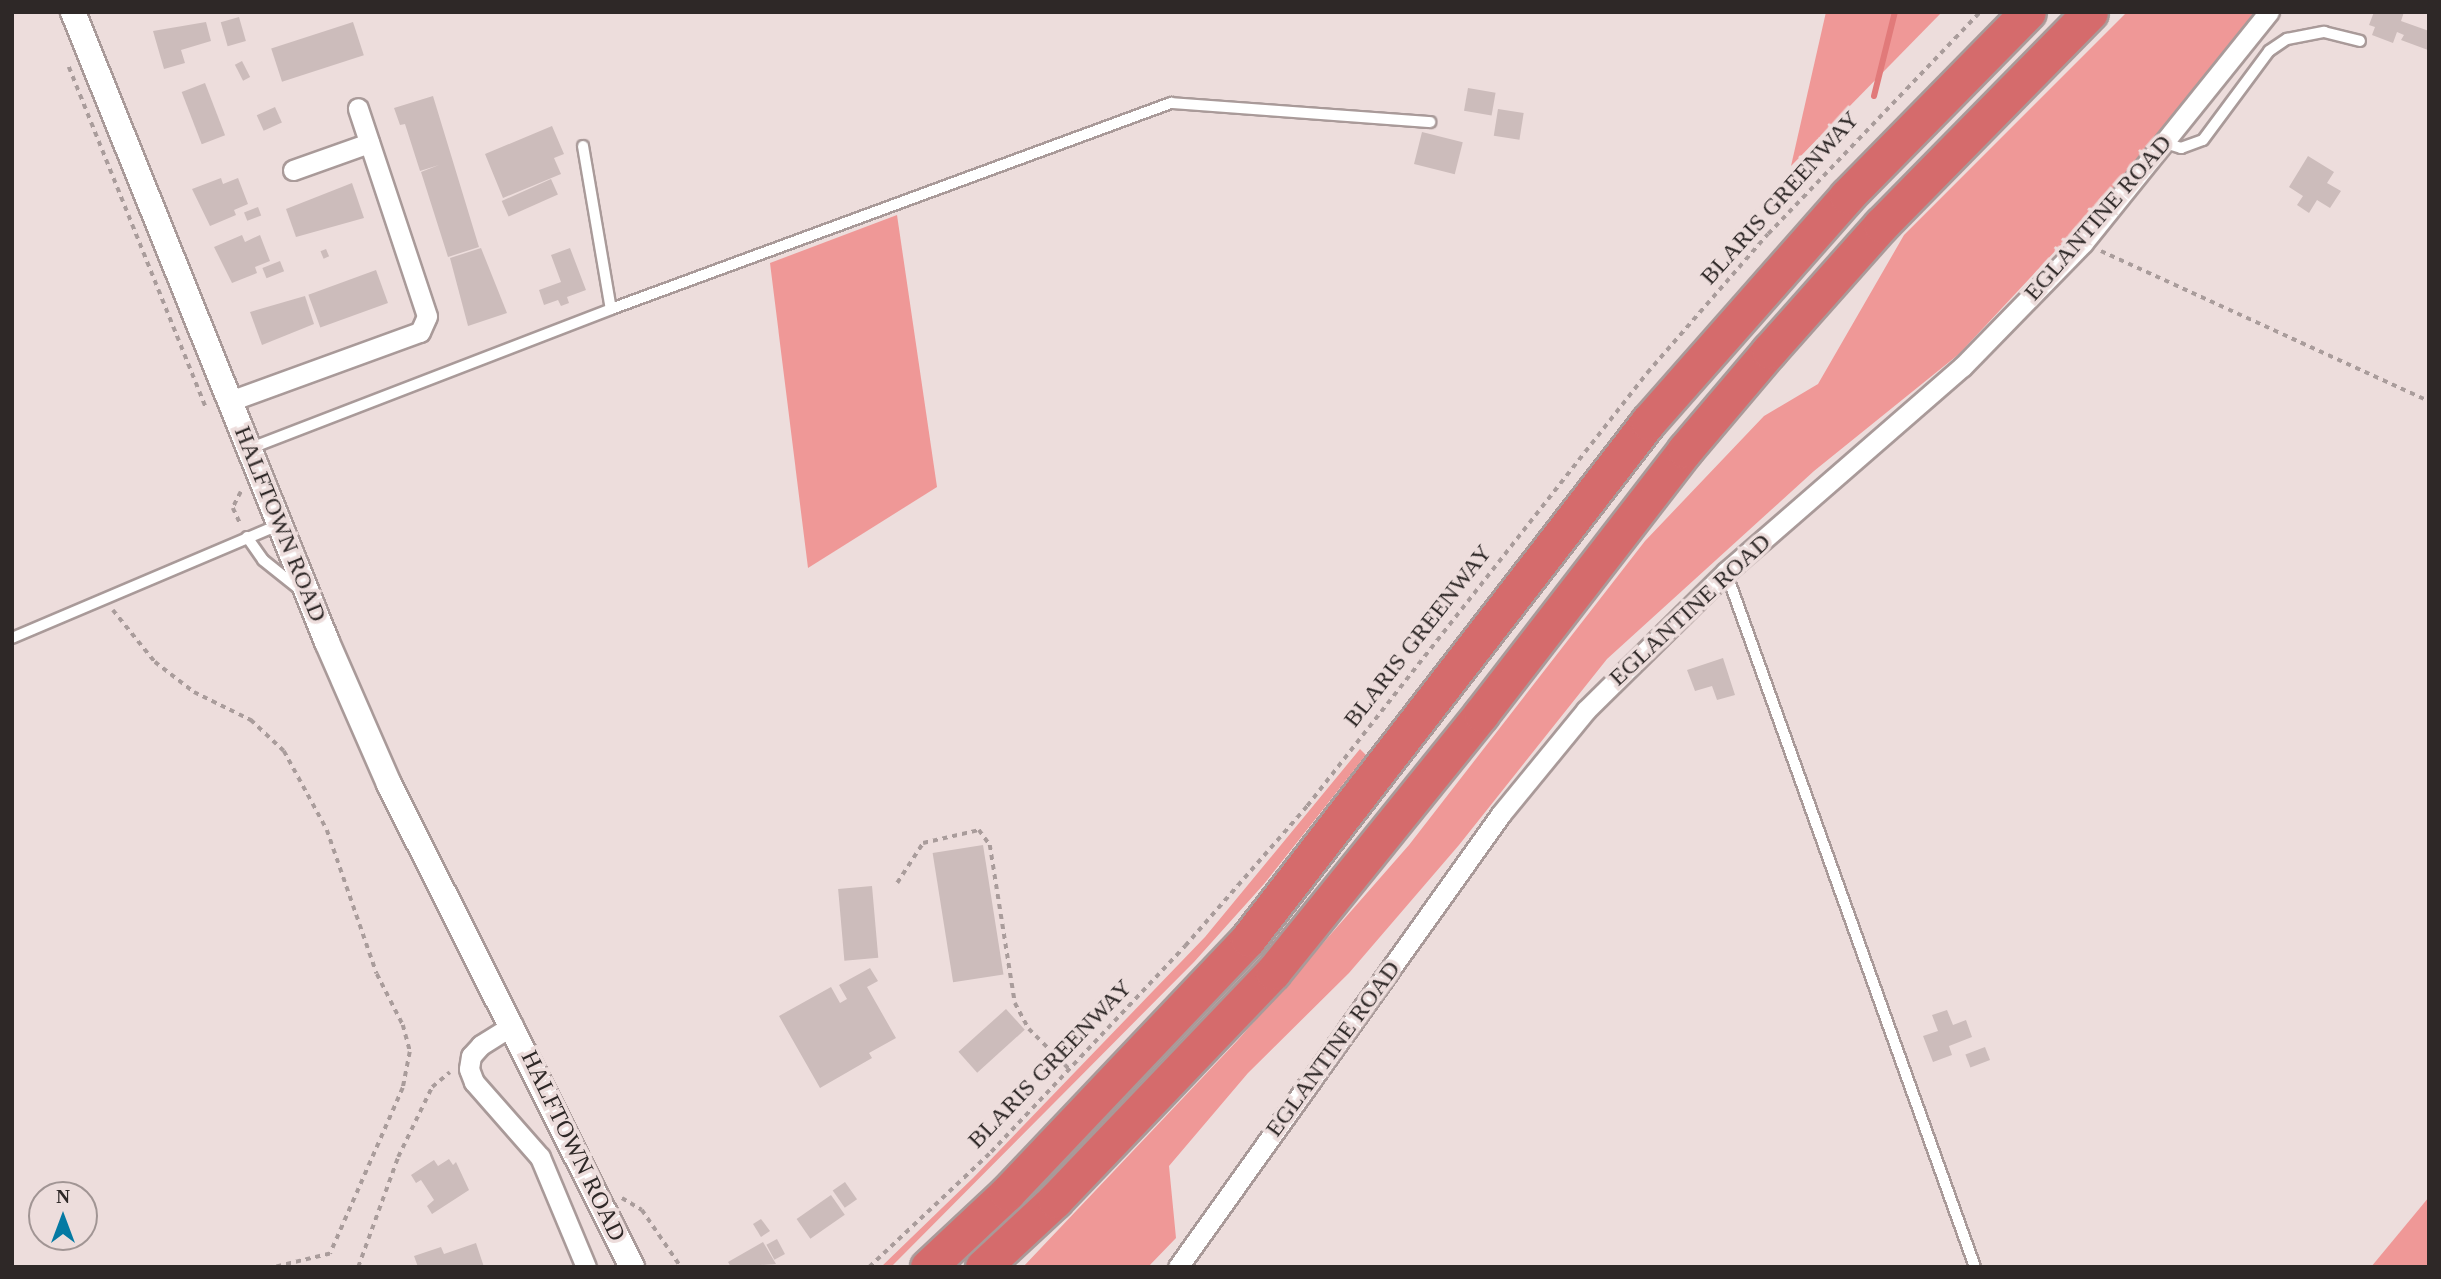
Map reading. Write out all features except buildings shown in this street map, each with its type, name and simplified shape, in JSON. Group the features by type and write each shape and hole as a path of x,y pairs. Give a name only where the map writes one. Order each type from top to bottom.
{"highway":[{"path":"928,1267 1007,1193 1248,939 1648,422 1847,196 2028,12"},
{"path":"983,1267 1055,1200 1273,972 1490,704 1685,450 1769,351 1890,216 2090,12"}],"street":[{"name":"HALFTOWN ROAD","path":"73,12 282,523 310,598 389,784 513,1025 632,1267"},
{"name":"EGLANTINE ROAD","path":"1178,1267 1501,814 1586,710 1726,572 1962,367 2083,243 2269,12"},
{"path":"230,401 420,332 427,316 358,108"},
{"path":"293,170 369,143"},
{"name":"HALFTOWN ROAD","path":"513,1025 471,1056 469,1069 474,1082 540,1157 586,1267"}],"lane":[{"path":"2165,143 2181,148 2203,141 2269,51 2287,39 2324,32 2360,41"},
{"path":"250,449 611,309 1171,103 1430,122"},
{"path":"583,146 611,309"},
{"path":"12,638 105,600 154,575 282,523"},
{"path":"247,537 263,560 310,598"},
{"path":"1726,572 1975,1267"}],"path":[{"name":"BLARIS GREENWAY","path":"869,1267 1070,1070 1307,806 1656,363 1768,234 1980,12"},
{"path":"67,60 173,334 212,420"},
{"path":"2083,243 2251,316 2429,401"},
{"path":"240,482 241,497 233,508 247,537"},
{"path":"105,600 155,662 194,692 251,720 284,751 327,830 377,974 403,1025 410,1052 403,1088 330,1254 276,1267"},
{"path":"897,883 923,843 979,830 990,845 1015,1003 1029,1029 1070,1070"},
{"path":"358,1267 398,1157 432,1087 471,1056"},
{"path":"596,1195 625,1199 642,1210 681,1267"}],"shaded area":[{"path":"1826,12 1942,12 1791,166"},
{"path":"2127,12 2260,12 2170,128 1959,354 1814,471 1607,659 1459,845 1349,973 1248,1073 1169,1166 1176,1238 1148,1267 1023,1267 1237,1041 1409,845 1645,541 1764,416 1818,384 1904,235"},
{"path":"897,215 937,487 808,568 770,263"},
{"path":"1360,749 1366,755 1264,884 1194,962 891,1267 881,1267 973,1178 1205,937"},
{"path":"2429,1197 2429,1267 2371,1267"}],"waterway":[{"path":"1874,96 1895,12"}]}
